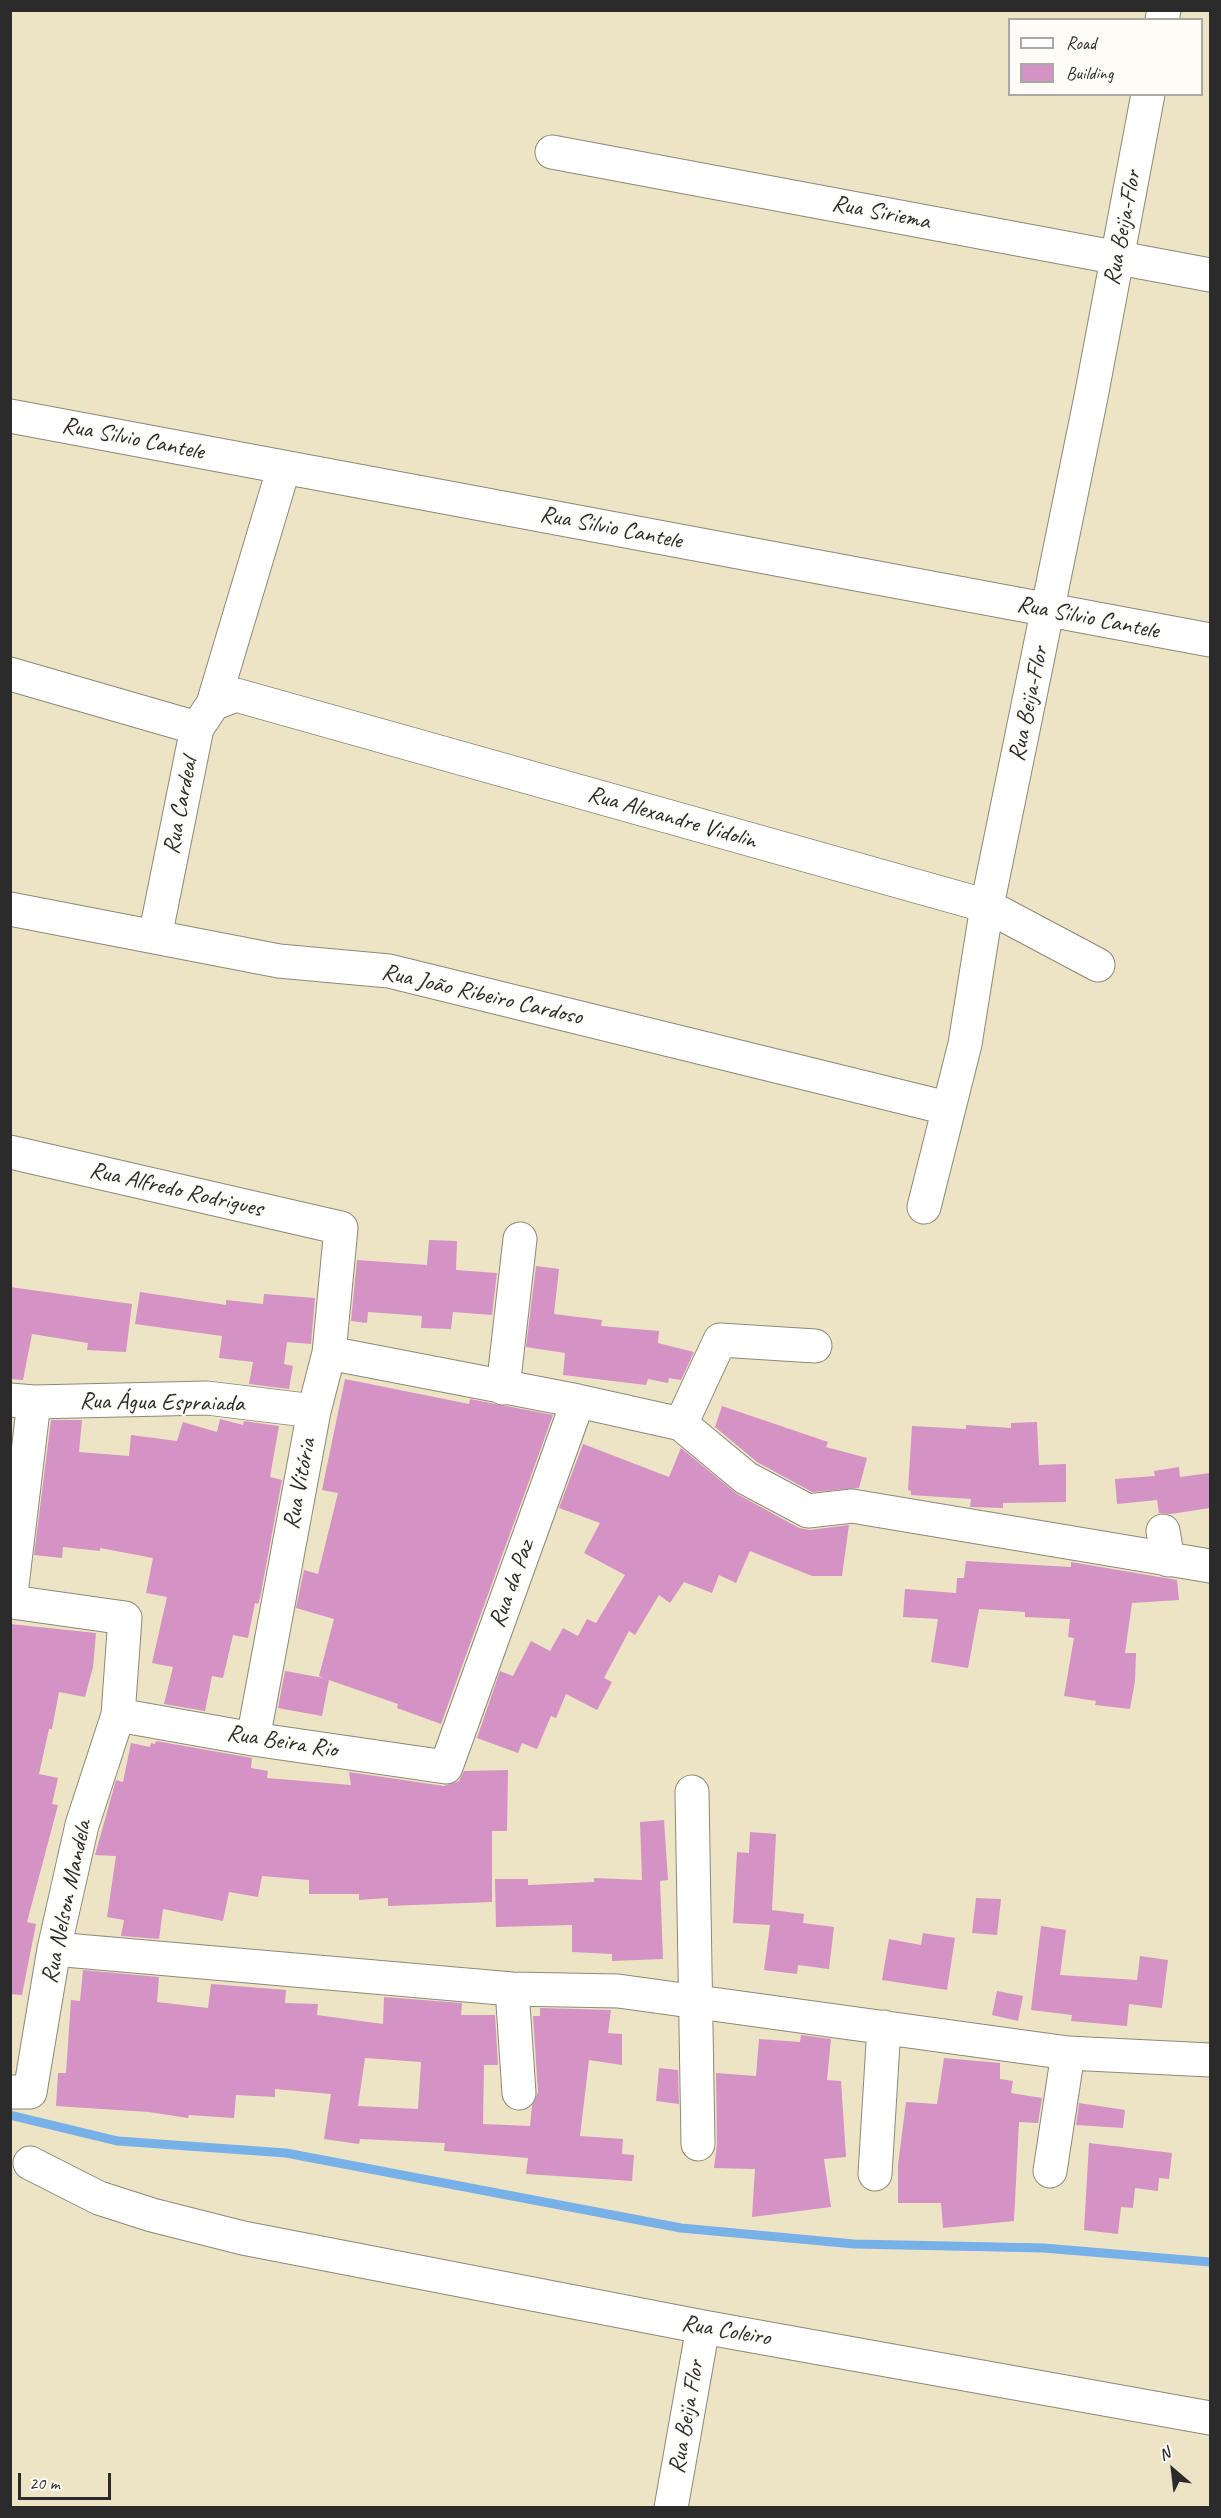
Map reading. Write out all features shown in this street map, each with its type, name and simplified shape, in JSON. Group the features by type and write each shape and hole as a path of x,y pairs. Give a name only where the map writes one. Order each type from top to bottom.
{"street":[{"name":"Rua Beija-Flor","path":"924,1207 947,1108 965,1044 987,906 1048,610 1148,96"},
{"name":"Rua Siriema","path":"552,152 1210,275"},
{"name":"Rua Silvio Cantele","path":"10,416 1210,640"},
{"name":"Rua Cardeal","path":"155,937 215,709 284,467"},
{"name":"Rua Alexandre Vidolin","path":"10,674 215,709 987,906 1098,966"},
{"name":"Rua João Ribeiro Cardoso","path":"10,909 279,961 389,971 947,1108"},
{"name":"Rua Alfredo Rodrigues","path":"10,1152 341,1228"},
{"name":"Rua Vitória","path":"253,1739 314,1411 329,1353 341,1228"},
{"path":"503,1388 520,1239"},
{"path":"681,1424 720,1340 815,1346"},
{"path":"329,1353 578,1401 681,1424 746,1478 808,1511 852,1506 1165,1545 1210,1566"},
{"name":"Rua Água Espraiada","path":"22,1401 207,1398 314,1411"},
{"path":"11,1602 22,1401"},
{"name":"Rua da Paz","path":"446,1767 578,1401"},
{"name":"Rua Nelson Mandela","path":"11,1602 125,1618 118,1715 82,1825 20,2092"},
{"name":"Rua Beira Rio","path":"118,1715 253,1739 446,1767"},
{"path":"692,1792 698,2144"},
{"path":"54,1949 512,1989 618,1991 1068,2053 1210,2060"},
{"path":"512,1989 519,2093"},
{"path":"875,2174 884,2027"},
{"path":"1050,2171 1068,2053"},
{"name":"Rua Coleiro","path":"30,2163 99,2198 152,2215 243,2238 703,2327 1210,2418"},
{"name":"Rua Beija Flor","path":"671,2508 703,2327"}],"building":[{"path":"429,1240 457,1241 456,1270 497,1273 492,1315 453,1312 451,1329 421,1328 422,1316 368,1312 367,1323 351,1321 357,1260 427,1265"},
{"path":"536,1266 559,1269 554,1314 602,1320 601,1326 659,1331 658,1343 694,1352 681,1380 669,1378 668,1383 648,1379 646,1385 563,1375 565,1353 526,1347"},
{"path":"10,1287 132,1304 126,1352 87,1350 88,1343 32,1334 23,1380 10,1379"},
{"path":"140,1292 226,1305 226,1300 263,1304 264,1294 315,1298 311,1344 287,1342 284,1364 293,1366 289,1389 249,1384 253,1362 219,1358 222,1336 135,1324"},
{"path":"345,1379 469,1404 470,1399 553,1415 441,1724 397,1708 398,1704 329,1680 322,1716 278,1708 285,1671 324,1678 319,1676 334,1619 296,1608 304,1570 318,1574 338,1493 322,1490"},
{"path":"722,1406 828,1442 826,1447 867,1458 859,1488 812,1492 757,1462 715,1427"},
{"path":"220,1419 243,1425 244,1421 279,1426 270,1477 282,1480 260,1598 258,1604 255,1603 248,1638 233,1635 223,1678 212,1676 205,1711 164,1704 173,1667 152,1663 167,1597 146,1593 153,1558 100,1548 100,1551 63,1547 62,1558 34,1555 51,1420 82,1420 79,1452 129,1456 131,1435 177,1441 183,1422 217,1432"},
{"path":"1037,1422 1039,1465 1066,1464 1066,1502 1003,1503 1003,1508 970,1507 971,1499 911,1495 911,1491 908,1490 912,1426 966,1429 966,1425 1011,1428 1011,1423"},
{"path":"583,1444 669,1477 681,1448 737,1494 799,1528 810,1530 849,1525 842,1576 812,1576 750,1551 736,1583 719,1575 712,1593 684,1582 670,1603 659,1595 635,1635 629,1631 604,1678 612,1682 597,1710 566,1694 556,1718 551,1716 537,1749 522,1743 518,1753 477,1738 500,1671 513,1676 531,1641 550,1651 563,1628 578,1636 587,1619 596,1623 625,1575 584,1553 600,1523 559,1508"},
{"path":"1179,1467 1180,1477 1210,1473 1210,1508 1171,1514 1159,1513 1157,1500 1117,1504 1115,1479 1155,1476 1154,1471"},
{"path":"966,1561 1071,1567 1071,1562 1177,1580 1179,1600 1132,1603 1125,1653 1136,1653 1135,1681 1130,1709 1095,1705 1096,1701 1064,1696 1074,1638 1068,1637 1070,1619 1025,1617 1025,1612 979,1609 968,1668 931,1662 938,1619 903,1617 905,1589 956,1593 957,1578 964,1578"},
{"path":"10,1624 96,1633 93,1667 85,1697 59,1692 52,1729 49,1729 39,1774 58,1778 52,1804 58,1805 27,1922 36,1924 22,1995 10,1994"},
{"path":"156,1741 252,1758 251,1768 268,1771 267,1778 351,1785 349,1772 444,1786 459,1781 464,1771 508,1770 507,1831 492,1831 492,1902 388,1906 388,1898 359,1900 359,1894 309,1894 309,1880 262,1876 258,1897 229,1892 223,1921 163,1909 159,1939 121,1936 124,1920 107,1917 116,1856 95,1855 116,1780 123,1782 131,1743 150,1747 151,1743 155,1744"},
{"path":"664,1820 668,1880 660,1881 663,1959 612,1961 612,1954 572,1952 572,1925 496,1927 495,1879 528,1879 528,1885 594,1882 594,1878 642,1880 640,1822"},
{"path":"750,1832 776,1834 772,1910 804,1914 803,1923 834,1927 829,1969 798,1965 797,1974 764,1970 770,1925 733,1923 737,1852 749,1853"},
{"path":"976,1898 1001,1899 997,1935 972,1933"},
{"path":"1041,1926 1066,1930 1060,1975 1137,1980 1140,1956 1168,1960 1162,2008 1129,2004 1127,2026 1071,2021 1072,2015 1031,2010"},
{"path":"923,1933 955,1938 947,1990 882,1980 889,1939 921,1945"},
{"path":"83,1970 159,1977 157,2002 208,2008 211,1984 286,1990 285,2003 318,2004 317,2015 383,2024 384,1997 462,2003 461,2015 495,2015 498,2065 484,2065 483,2124 530,2126 532,2106 538,2092 533,2016 540,2016 540,2008 611,2010 608,2033 622,2034 622,2065 589,2060 580,2136 623,2139 622,2154 634,2155 632,2181 526,2174 528,2158 444,2151 445,2143 360,2139 359,2144 324,2139 331,2094 275,2089 275,2097 236,2095 234,2118 189,2115 188,2118 149,2112 56,2106 58,2073 66,2073 71,2000 80,2001","holes":["365,2058 421,2062 418,2109 358,2106"]},
{"path":"997,1991 1023,1996 1018,2021 992,2015"},
{"path":"801,2035 831,2039 827,2080 841,2081 846,2157 824,2159 831,2207 752,2217 755,2169 714,2168 717,2144 716,2073 756,2076 759,2039 800,2042"},
{"path":"944,2058 1000,2063 1000,2079 1013,2081 1011,2093 1042,2098 1038,2123 1019,2122 1014,2221 943,2228 941,2203 898,2203 898,2165 906,2102 937,2104"},
{"path":"659,2068 678,2070 679,2104 656,2101"},
{"path":"1079,2103 1125,2110 1123,2128 1076,2125"},
{"path":"1089,2143 1172,2153 1169,2179 1159,2178 1158,2191 1135,2188 1133,2208 1121,2207 1118,2234 1084,2230"}],"waterway":[{"path":"10,2115 118,2141 286,2153 681,2228 854,2244 1044,2248 1210,2262"}]}
